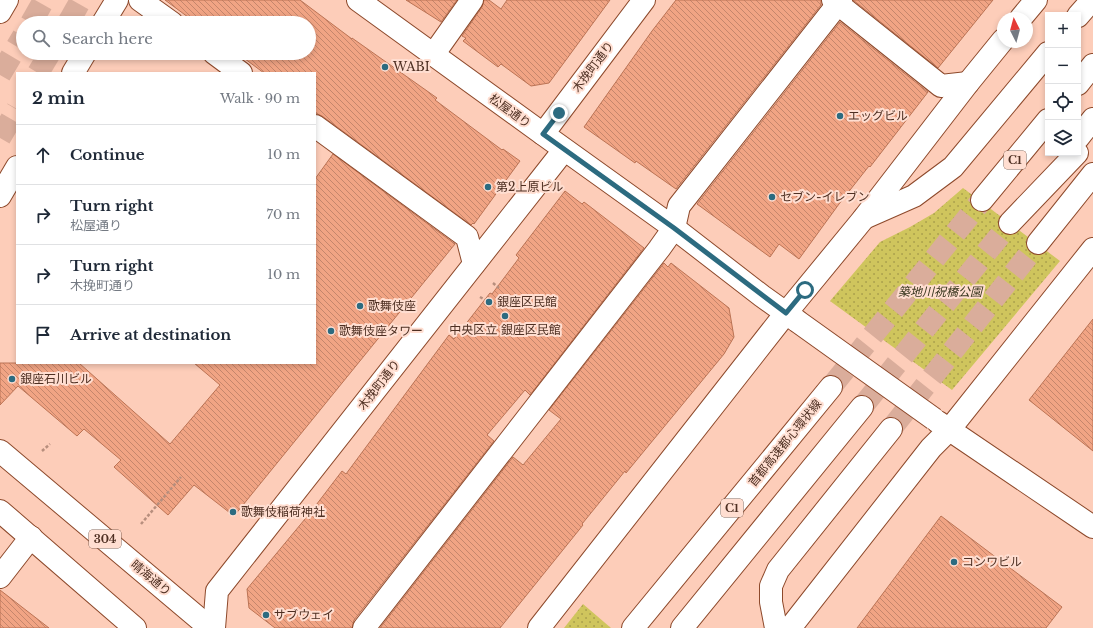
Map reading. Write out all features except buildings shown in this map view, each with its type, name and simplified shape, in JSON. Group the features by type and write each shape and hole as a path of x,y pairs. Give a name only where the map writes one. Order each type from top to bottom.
{"main road":[{"path":"0,12 7,0"},
{"path":"107,16 117,0"},
{"path":"140,0 162,16"},
{"name":"松屋通り","path":"358,0 674,228 791,317 942,424 1093,527"},
{"path":"434,55 472,0"},
{"name":"木挽町通り","path":"543,134 644,0"},
{"path":"1026,12 1036,0"},
{"path":"1081,13 1092,0"},
{"path":"364,628 674,228 679,206 837,1 941,86 968,83"},
{"path":"539,628 791,317 864,218 997,47"},
{"path":"864,218 914,196 953,167 1045,57"},
{"path":"74,72 81,60"},
{"path":"223,60 240,72"},
{"path":"1081,80 1093,65"},
{"path":"1081,134 1093,119"},
{"name":"C1","path":"982,200 1045,124"},
{"path":"316,127 467,237 474,264"},
{"path":"1081,150 1093,137"},
{"name":"木挽町通り","path":"214,628 218,591 564,150"},
{"path":"1064,156 1010,223 1075,156"},
{"path":"0,196 16,169"},
{"path":"1038,243 1093,174"},
{"path":"790,628 931,448 942,424 1093,249"},
{"name":"首都高速都心環状線","path":"633,628 831,387"},
{"path":"682,628 862,407"},
{"path":"776,628 771,602 771,586 778,570 892,429"},
{"name":"晴海通り","path":"0,451 210,628"},
{"path":"0,511 135,628"},
{"path":"0,577 31,538"}],"path":[{"path":"42,451 50,444"},
{"path":"141,524 181,477"}],"green space":[{"name":"築地川祝橋公園","path":"963,188 1060,261 952,390 830,301 880,242 934,213"},
{"path":"583,604 611,628 564,628"}],"tunnel":[{"path":"35,16 44,0"},
{"path":"72,16 81,0"},
{"path":"0,75 16,48"},
{"path":"39,72 46,60"},
{"path":"0,138 16,111"},
{"path":"831,387 982,200"},
{"path":"862,407 1010,223"},
{"path":"891,429 1038,243"}],"place":[{"name":"WABI","path":"385,67"},
{"name":"エッグビル","path":"840,116"},
{"name":"第2上原ビル","path":"488,187"},
{"name":"セブン-イレブン","path":"772,197"},
{"name":"銀座区民館","path":"489,302"},
{"name":"歌舞伎座","path":"360,306"},
{"name":"中央区立 銀座区民館","path":"505,316"},
{"name":"歌舞伎座タワー","path":"331,331"},
{"name":"銀座石川ビル","path":"12,379"},
{"name":"歌舞伎稲荷神社","path":"233,512"},
{"name":"コンワビル","path":"954,562"},
{"name":"サブウェイ","path":"266,615"}],"route":[{"path":"559,113 543,134 674,228 762,296 786,313 805,290"}]}
